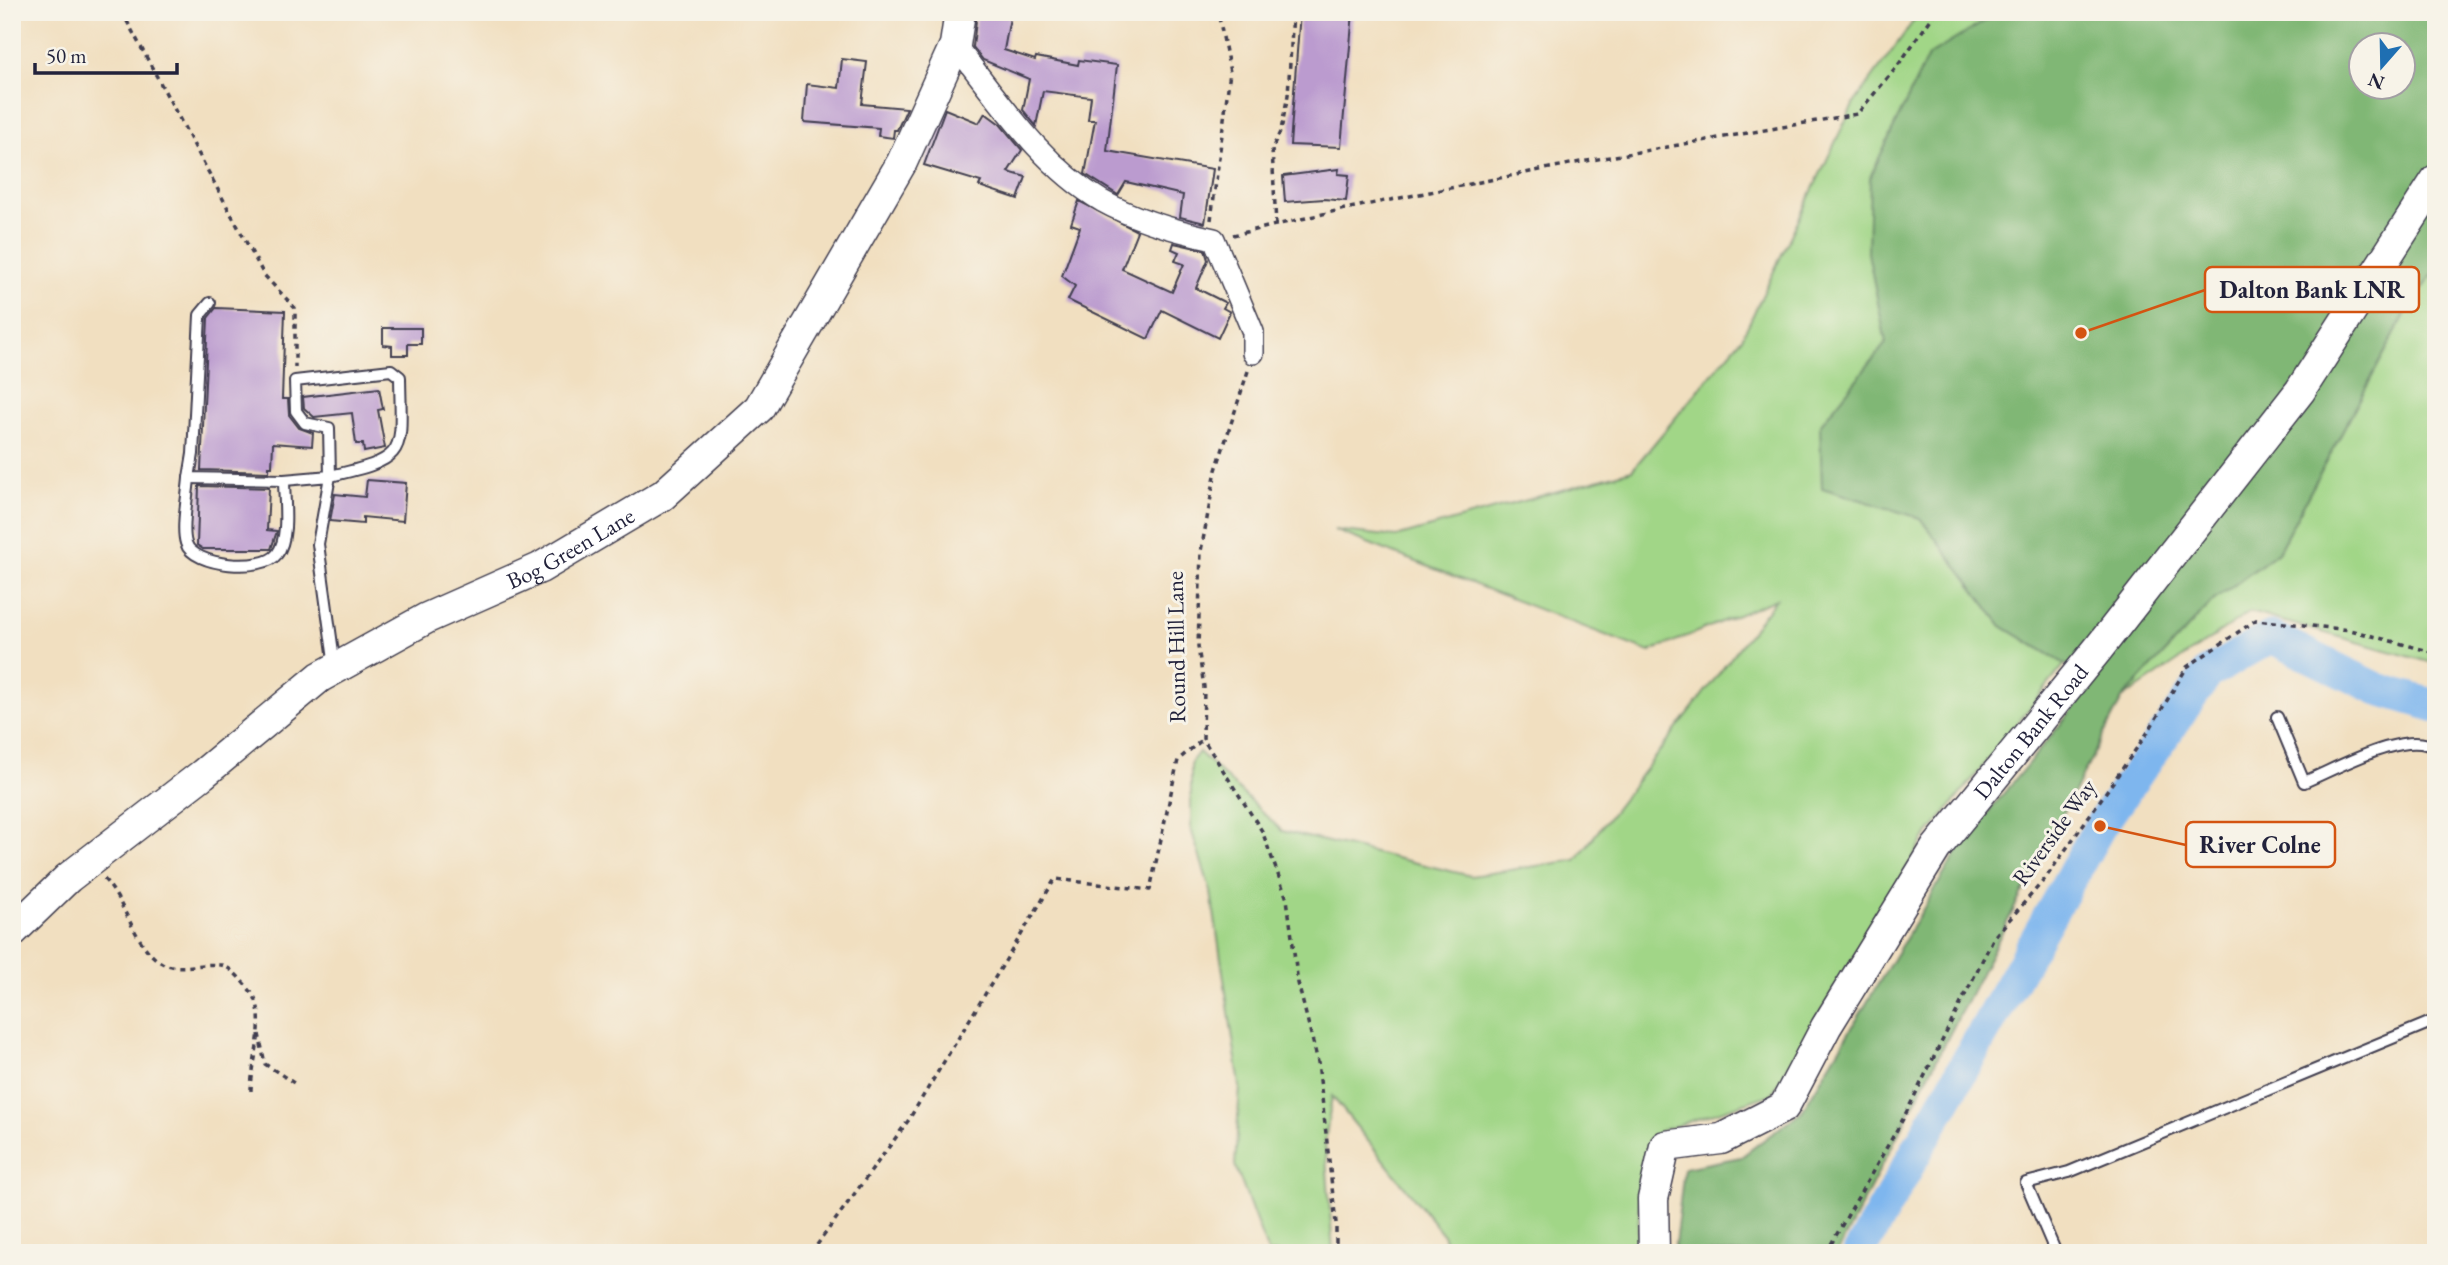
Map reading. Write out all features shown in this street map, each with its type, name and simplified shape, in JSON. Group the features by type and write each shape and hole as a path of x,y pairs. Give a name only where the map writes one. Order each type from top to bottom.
{"main road":[{"name":"Bog Green Lane","path":"12,932 68,878 203,774 320,677 427,618 540,568 663,495 759,408 902,162 954,45 960,12"},
{"name":"Dalton Bank Road","path":"1654,1253 1653,1199 1665,1146 1721,1139 1784,1107 1826,1027 1937,848 2098,649 2300,391 2436,180"}],"street":[{"path":"954,45 999,103 1034,142 1060,168 1102,201 1172,230 1214,239 1252,332 1253,353"}],"lane":[{"path":"210,303 200,315 193,454 188,478 185,542 191,553 214,563 257,563 271,560 277,555 284,533 284,480"},
{"path":"188,478 284,480 330,476 373,466 391,456 401,440 400,377 391,370 295,381 296,411 305,423 329,428 330,476 318,544 335,670"},
{"path":"2277,717 2304,782 2400,743 2428,743 2436,749"},
{"path":"2056,1253 2026,1184 2069,1172 2436,1020"}],"path":[{"path":"122,12 264,275 295,308 295,381"},
{"path":"1218,12 1230,72 1211,221 1214,239 1340,210 1575,163 1857,114 1896,68 1936,12"},
{"path":"1276,225 1272,149 1281,130 1288,95 1293,12"},
{"name":"Round Hill Lane","path":"1253,353 1242,397 1216,470 1201,551 1199,648 1205,687 1203,739 1262,831 1287,899 1297,983 1318,1062 1336,1223 1336,1253"},
{"name":"Riverside Way","path":"1826,1253 1903,1119 1994,937 2045,879 2148,732 2187,667 2256,620 2350,630 2436,653"},
{"path":"811,1253 908,1121 1055,878 1150,890 1178,760 1203,739"},
{"path":"90,861 115,890 144,944 161,962 179,967 223,965 239,976 255,998 265,1065 297,1085"},
{"path":"251,1094 250,1073 258,1028"}],"green space":[{"path":"1920,12 2436,12 2436,175 1974,527 1823,488 1920,518 2002,626 2065,664 1925,838 1772,1094 1660,1131 1641,1177 1637,1253 1448,1253 1443,1234 1332,1096 1325,1142 1333,1253 1268,1253 1235,1165 1240,1086 1211,892 1191,829 1191,762 1199,752 1282,831 1471,876 1576,860 1776,599 1649,652 1334,530 1396,537 1632,470 1742,338 1853,105"},
{"path":"2000,12 2436,12 2436,271 2414,298 2278,552 2213,601 2122,699 1837,1253 1674,1253 1684,1168 1741,1157 1802,1111 1962,844 2095,682 2002,626 1920,518 1822,488 1820,425 1886,343 1868,253 1870,177 1928,56"},
{"path":"2436,271 2436,664 2250,612 2122,699 2213,601 2278,552 2414,298"}],"building":[{"path":"977,12 1011,12 1004,50 1035,60 1036,57 1078,65 1079,60 1117,65 1107,151 1213,169 1205,223 1180,217 1183,195 1126,182 1118,195 1085,174 1095,120 1088,120 1091,97 1043,91 1036,126 1023,110 1029,79 983,60 973,47"},
{"path":"1300,12 1353,12 1341,147 1290,145"},
{"path":"842,59 867,62 862,104 907,108 897,130 894,130 893,138 878,136 879,128 804,122 807,84 839,88"},
{"path":"945,109 979,123 985,113 1000,124 1022,150 1008,172 1026,177 1018,199 979,186 981,182 924,165"},
{"path":"1339,169 1338,174 1349,175 1346,201 1324,199 1285,202 1283,176"},
{"path":"1079,201 1137,231 1122,269 1172,292 1184,264 1175,261 1179,252 1172,249 1174,243 1205,250 1208,260 1196,288 1226,303 1223,308 1230,312 1218,338 1162,310 1148,339 1068,300 1075,286 1062,276 1080,227 1071,224"},
{"path":"216,308 285,311 282,399 288,399 289,415 299,428 313,433 312,446 273,443 272,467 269,467 269,472 201,470 208,318"},
{"path":"383,328 421,328 421,344 408,344 408,355 392,355 392,346 383,345"},
{"path":"379,388 383,409 378,410 385,448 364,452 363,444 356,444 352,413 314,417 304,408 303,397"},
{"path":"367,480 406,483 403,521 363,517 363,524 330,521 335,494 365,497"},
{"path":"199,486 269,488 267,530 277,531 271,549 203,549 197,545"}],"waterway":[{"path":"1859,1253 2100,826 2208,673 2271,637 2378,689 2436,706"}],"place":[{"name":"Dalton Bank LNR","path":"2081,333"},
{"name":"River Colne","path":"2100,826"}]}
